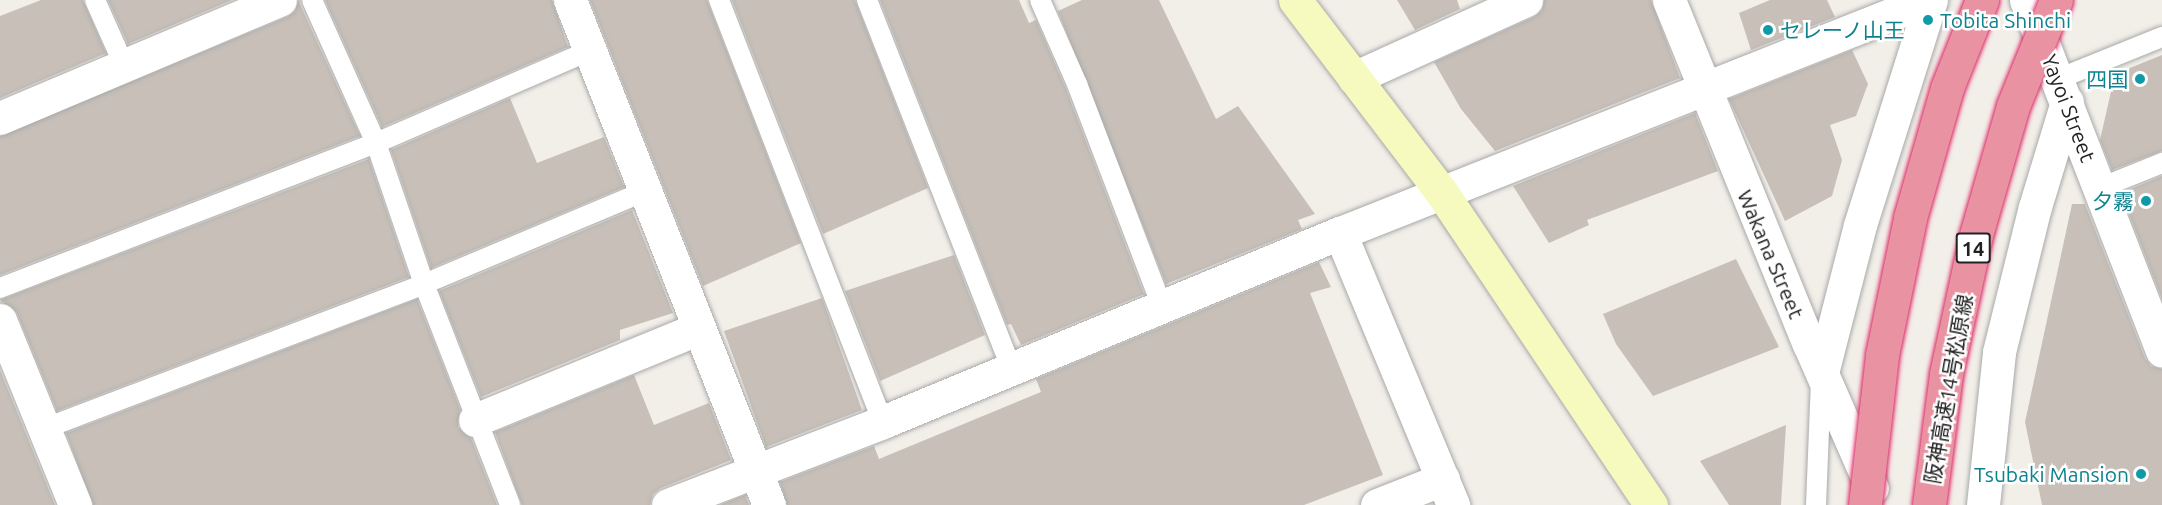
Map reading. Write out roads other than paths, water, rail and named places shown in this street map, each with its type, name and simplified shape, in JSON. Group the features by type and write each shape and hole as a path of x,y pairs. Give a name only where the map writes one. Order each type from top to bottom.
{"highway":[{"path":"1864,505 1881,355 1910,218 1947,88 1982,0"},
{"name":"阪神高速14号松原線","path":"1929,505 1946,374 1976,236 2013,106 2056,0"}],"street":[{"path":"0,118 280,0"},
{"path":"570,0 648,190 699,328 770,505"},
{"path":"1295,0 1442,193 1651,505"},
{"path":"1354,78 1526,0"},
{"name":"Wakana Street","path":"1669,0 1703,90 1822,374 1880,505"},
{"path":"668,505 883,422 1163,309 1340,233 1930,0"},
{"path":"1822,374 1860,225 1930,0"},
{"name":"Yayoi Street","path":"2026,0 2063,90 2162,351"},
{"path":"1983,505 1999,352 2063,90"},
{"path":"1340,233 1448,492 1377,505"},
{"path":"0,320 75,505"},
{"path":"475,420 699,328"}],"lane":[{"path":"95,0 124,65"},
{"path":"312,0 376,143 424,284 510,505"},
{"path":"719,0 883,422"},
{"path":"867,0 1012,370"},
{"path":"1040,0 1077,84 1163,309"},
{"path":"2063,90 2162,37"},
{"path":"0,288 376,143 591,50"},
{"path":"2100,188 2162,163"},
{"path":"43,429 424,284 648,190"},
{"path":"1815,505 1822,374"}],"place":[{"name":"Tobita Shinchi","path":"1928,20"},
{"name":"セレーノ山王","path":"1768,30"},
{"name":"四国","path":"2140,79"},
{"name":"夕霧","path":"2146,201"},
{"name":"Tsubaki Mansion","path":"2141,474"}]}
